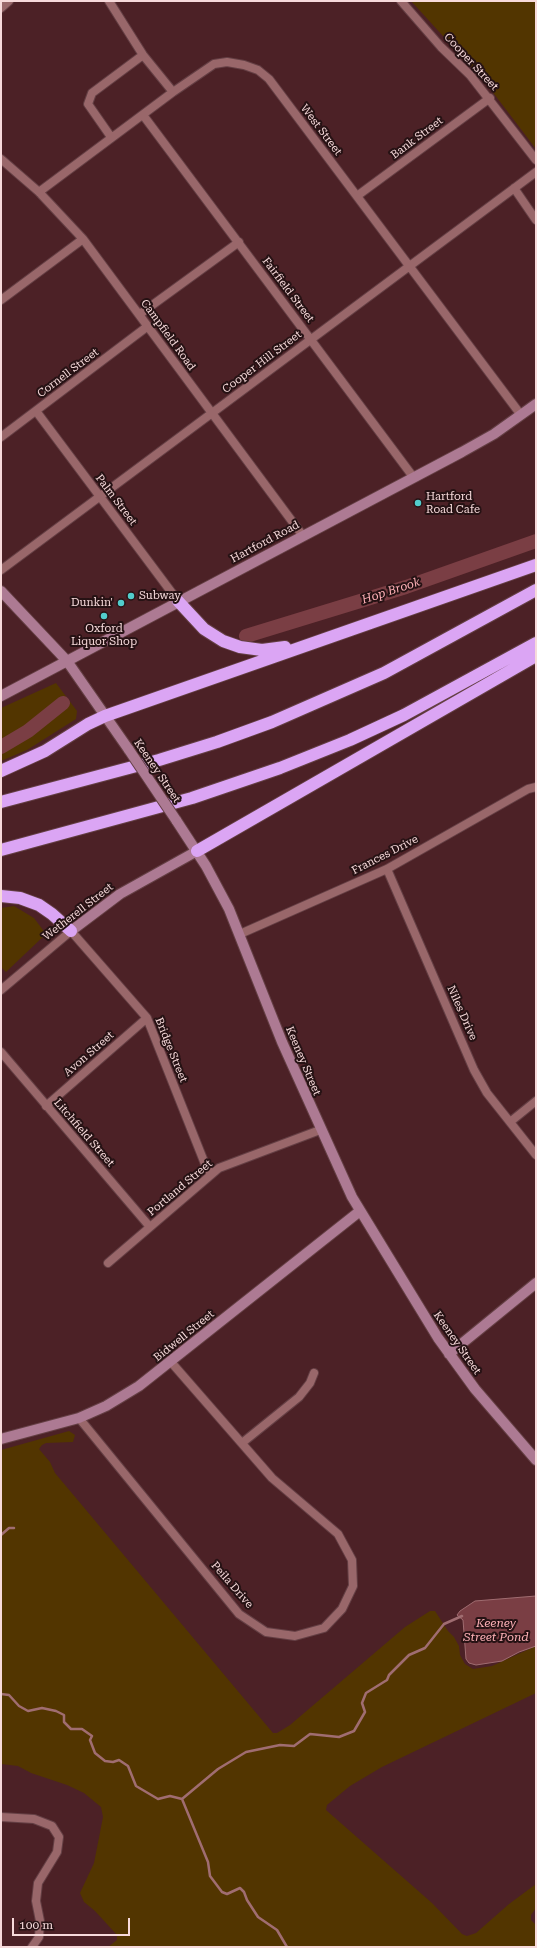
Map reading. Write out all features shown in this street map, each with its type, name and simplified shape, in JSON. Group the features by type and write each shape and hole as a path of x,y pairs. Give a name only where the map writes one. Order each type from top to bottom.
{"highway":[{"path":"1,771 46,751 88,724 105,716 536,565"},
{"path":"1,802 166,758 272,722 384,673 536,590"},
{"path":"178,602 208,633 223,641 240,647 271,650 335,636"},
{"path":"1,850 192,798 286,766 350,740 404,715 536,643"},
{"path":"197,851 536,656"},
{"path":"1,896 20,898 39,905 72,931"}],"main road":[{"name":"Hartford Road","path":"1,696 414,478 494,434 536,404"},
{"name":"Keeney Street","path":"1,591 67,661 197,851 218,887 240,934 282,1042 320,1130 343,1180 360,1211 427,1322 449,1354 489,1406 536,1460"},
{"name":"Wetherell Street","path":"72,931 120,894 197,851"},
{"name":"Bidwell Street","path":"1,1439 79,1418 106,1406 139,1386 360,1211"},
{"path":"449,1354 536,1283"}],"street":[{"path":"1,8 9,1"},
{"path":"109,1 143,55 173,92"},
{"name":"Cooper Street","path":"401,1 490,98 536,160"},
{"path":"111,137 88,104 92,93 143,55"},
{"name":"West Street","path":"39,192 111,137 214,64 227,62 244,65 258,70 269,79 521,415"},
{"name":"Bank Street","path":"357,196 490,98"},
{"name":"Fairfield Street","path":"143,115 414,478"},
{"name":"Campfield Road","path":"1,159 39,192 83,239 303,536"},
{"name":"Cooper Hill Street","path":"1,570 536,172"},
{"path":"514,188 536,220"},
{"path":"1,300 83,239"},
{"path":"140,314 239,242"},
{"name":"Cornell Street","path":"1,437 148,326"},
{"name":"Palm Street","path":"36,411 178,602"},
{"name":"Frances Drive","path":"240,934 387,869 528,789 536,787"},
{"name":"Niles Drive","path":"387,869 474,1070 487,1093 536,1155"},
{"name":"Wetherell Street","path":"1,990 72,931"},
{"name":"Bridge Street","path":"72,931 147,1018 205,1164 211,1174"},
{"name":"Avon Street","path":"46,1106 147,1018"},
{"name":"Litchfield Street","path":"1,1052 150,1227"},
{"path":"510,1122 536,1101"},
{"name":"Portland Street","path":"108,1263 219,1168 320,1130"},
{"name":"Peila Drive","path":"79,1418 239,1614 266,1632 295,1636 324,1628 342,1609 353,1586 352,1560 338,1534 272,1478 171,1362"},
{"path":"242,1443 299,1397 310,1383 314,1373"},
{"path":"1,1817 34,1820 52,1826 59,1837 57,1852 38,1883 36,1901 40,1921 39,1937 32,1947"}],"shaded area":[{"path":"411,1 536,1 536,149 485,82"},
{"path":"56,683 77,711 76,719 27,750 1,761 1,708"},
{"path":"14,906 34,918 46,934 6,972 1,967 1,908"},
{"path":"69,1431 75,1435 73,1442 46,1443 39,1449 50,1462 55,1473 273,1733 277,1733 290,1725 405,1627 430,1611 435,1611 448,1631 454,1637 459,1646 460,1655 465,1664 473,1669 492,1666 536,1646 536,1693 382,1767 350,1786 327,1805 326,1810 432,1903 462,1934 467,1936 476,1933 509,1904 536,1884 536,1908 531,1915 531,1920 536,1925 536,1947 108,1947 117,1940 117,1935 95,1911 84,1902 80,1893 94,1863 103,1817 101,1807 84,1793 67,1785 31,1773 18,1766 1,1764 1,1450"}],"water":[{"name":"Keeney Street Pond","path":"536,1596 536,1646 519,1652 502,1661 476,1665 469,1663 466,1659 463,1620 457,1615 460,1611 475,1601"}],"waterway":[{"name":"Hop Brook","path":"246,636 406,587 536,541"},
{"name":"Hop Brook","path":"1,747 28,731 63,703"},
{"path":"1,1535 9,1528 14,1528"},
{"path":"1,1694 9,1695 19,1706 28,1711 42,1708 56,1711 64,1715 64,1722 71,1729 82,1729 92,1736 90,1740 95,1753 105,1761 113,1762 119,1760 128,1766 136,1786 158,1799 170,1796 182,1799 218,1769 246,1752 280,1745 294,1746 310,1734 339,1737 354,1731 365,1712 362,1703 366,1693 387,1680 389,1675 409,1655 425,1648 444,1624 462,1616"},
{"path":"182,1799 208,1862 210,1876 222,1892 227,1894 240,1888 244,1892 247,1900 258,1917 277,1930 287,1947"}],"place":[{"name":"Hartford Road Cafe","path":"418,503"},
{"name":"Subway","path":"131,596"},
{"name":"Dunkin'","path":"121,603"},
{"name":"Oxford Liquor Shop","path":"104,616"}]}
